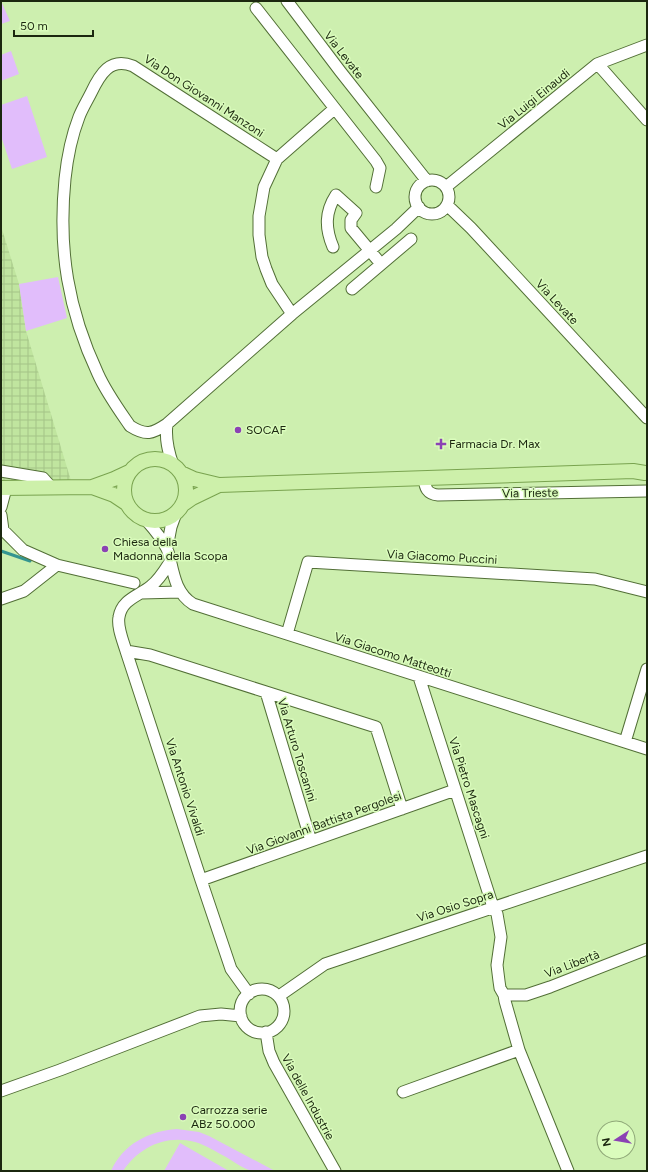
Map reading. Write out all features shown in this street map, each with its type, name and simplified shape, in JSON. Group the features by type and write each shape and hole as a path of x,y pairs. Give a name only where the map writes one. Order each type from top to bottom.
{"main road":[{"path":"3,488 92,486 114,480 129,472 138,464 150,459 162,460 194,479 218,485"},
{"path":"177,469 185,483 186,489 179,509"},
{"name":"Via Trieste","path":"218,485 646,471"},
{"path":"126,503 124,487 129,472"},
{"path":"92,486 126,503 134,513 146,520 155,521 164,520 192,498 218,485"}],"street":[{"name":"Via Levate","path":"287,1 340,72 427,181"},
{"path":"256,8 380,168 376,187"},
{"name":"Via Luigi Einaudi","path":"446,187 597,64 647,45"},
{"name":"Via Don Giovanni Manzoni","path":"277,159 139,70 127,64 117,63 110,66 96,81 78,118 67,161 63,198 62,239 66,274 74,313 99,376 130,426 138,431 146,433 156,431 167,424 292,314 396,229 419,207"},
{"path":"597,64 647,120"},
{"path":"292,314 272,284 266,269 259,235 259,216 264,188 277,159 334,109"},
{"path":"434,180 441,182 446,187 449,196 447,205 444,209 436,213 426,213 419,207 415,197 416,192 422,183 434,180"},
{"path":"333,247 328,232 327,218 329,207 336,195 356,213 351,220 351,228 381,264"},
{"name":"Via Levate","path":"447,205 647,418"},
{"path":"352,289 411,239"},
{"path":"167,424 166,437 168,450 177,469"},
{"path":"1,471 43,478 50,487"},
{"name":"Via Trieste","path":"424,478 427,490 431,494 438,495 647,491"},
{"path":"1,507 3,488"},
{"path":"167,548 171,528 179,509"},
{"path":"1,515 3,530 23,550 57,565 134,583"},
{"path":"146,520 167,548"},
{"name":"Via Giacomo Matteotti","path":"167,548 175,581 180,592 193,604 647,749"},
{"name":"Via Antonio Vivaldi","path":"170,562 152,586 131,597 124,605 119,617 119,626 231,969 249,994"},
{"name":"Via Giacomo Puccini","path":"287,634 308,562 595,579 647,592"},
{"path":"1,599 24,591 57,565"},
{"path":"141,592 180,592"},
{"name":"Via Arturo Toscanini","path":"126,650 150,655 266,692 311,841"},
{"path":"625,742 647,669"},
{"name":"Via Pietro Mascagni","path":"419,677 497,914 500,937 497,964 500,988 504,995 519,1050 568,1171"},
{"path":"266,692 376,727 402,808"},
{"name":"Via Giovanni Battista Pergolesi","path":"201,880 455,790"},
{"name":"Via Osio Sopra","path":"279,996 325,964 647,856"},
{"name":"Via Libertà","path":"504,995 526,995 647,949"},
{"path":"255,990 268,990 279,996 284,1008 282,1021 278,1027 259,1033 248,1027 241,1016 240,1010 249,994 255,990"},
{"path":"1,1091 200,1016 221,1014 241,1016"},
{"name":"Via delle Industrie","path":"266,1032 274,1063 335,1171"},
{"path":"403,1092 519,1050"}],"shaded area":[{"path":"1,1 10,21 1,24"},
{"path":"11,51 19,74 1,81 1,55"},
{"path":"27,96 47,157 12,169 1,136 1,105"},
{"path":"1,226 19,284 26,331 72,484 1,483"},
{"path":"58,277 67,318 26,331 19,284"},
{"path":"177,1129 199,1132 209,1136 275,1171 250,1170 199,1143 174,1140 154,1144 145,1149 129,1163 123,1171 111,1171 122,1153 130,1146 147,1136 167,1130"},
{"path":"180,1143 229,1171 164,1171"}],"waterway":[{"path":"1,551 30,561"}],"place":[{"name":"SOCAF","path":"238,430"},
{"name":"Farmacia Dr. Max","path":"441,444"},
{"name":"Chiesa della Madonna della Scopa","path":"105,549"},
{"name":"Carrozza serie ABz 50.000","path":"183,1117"}]}
